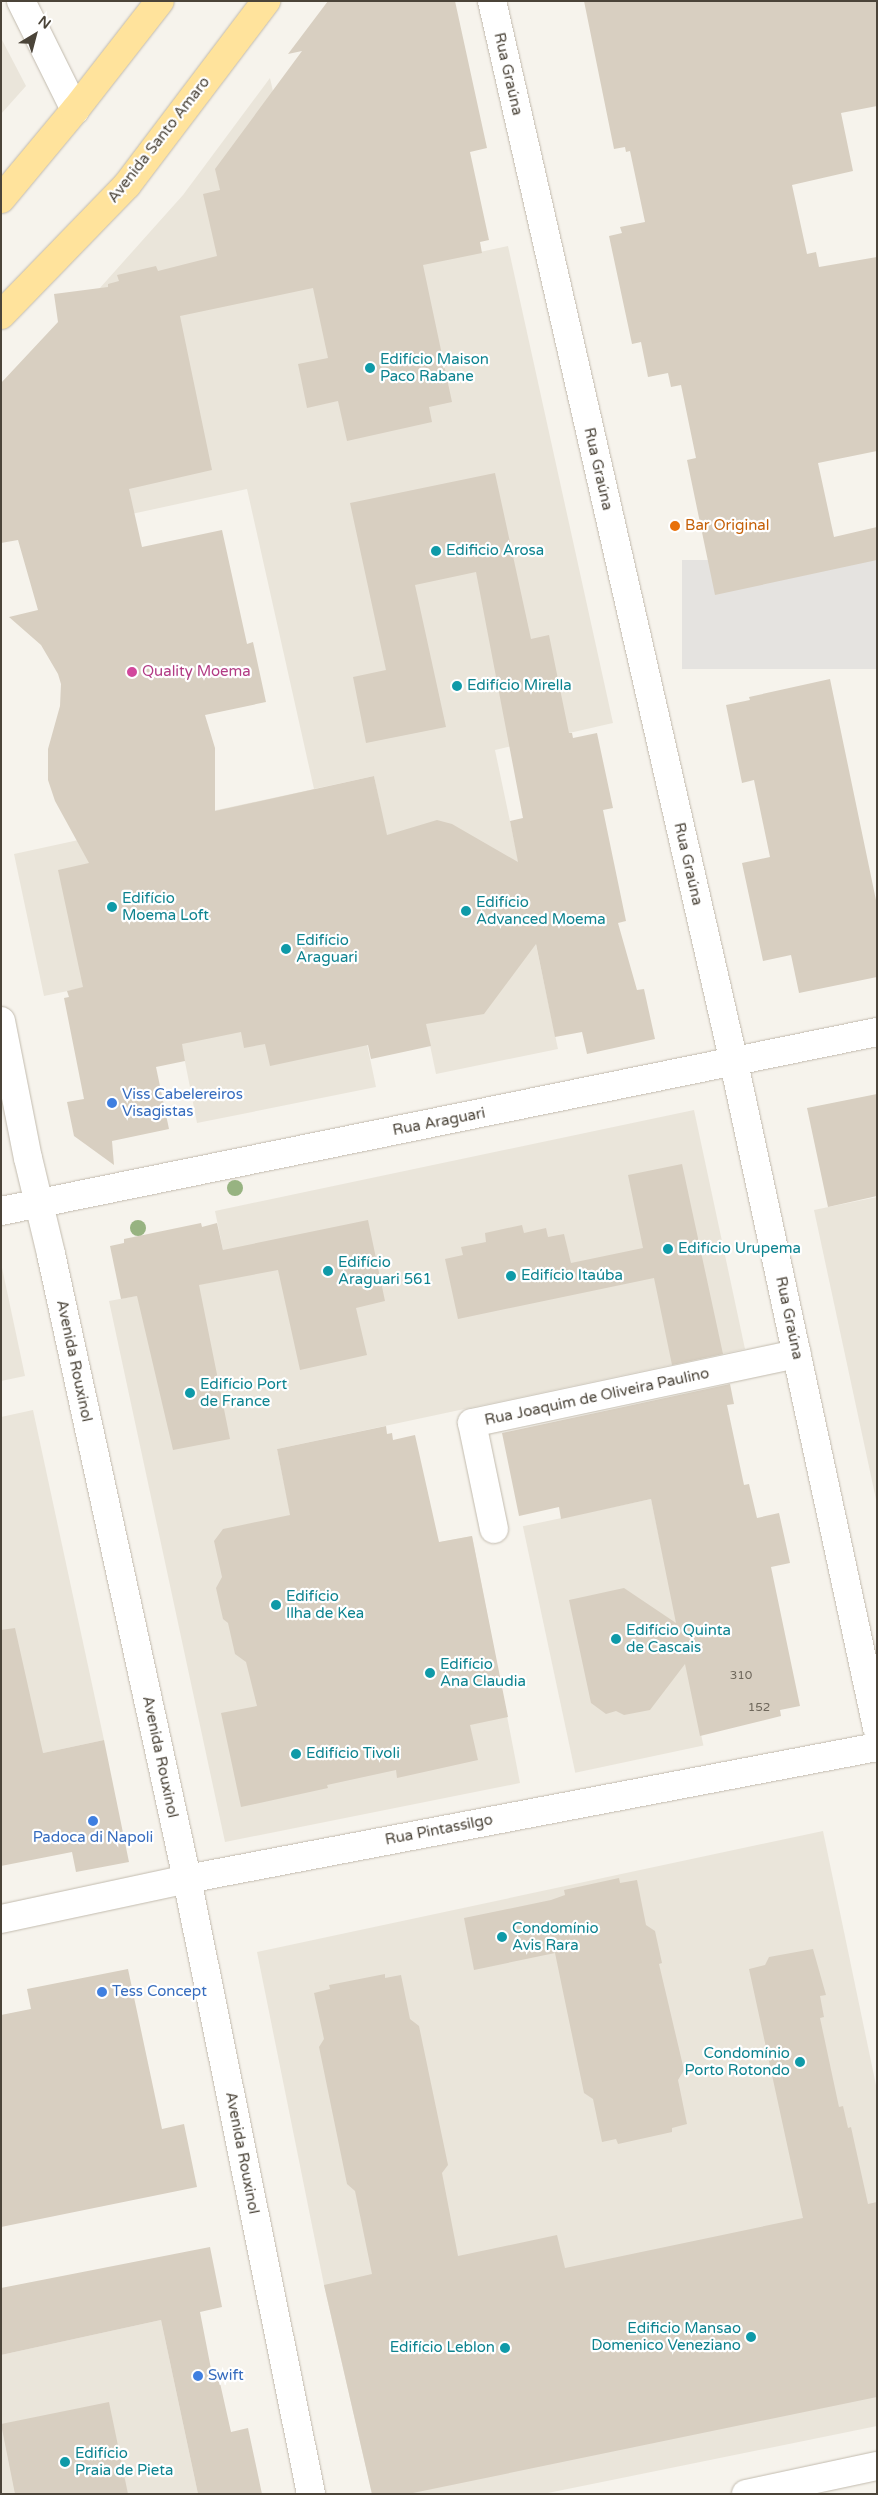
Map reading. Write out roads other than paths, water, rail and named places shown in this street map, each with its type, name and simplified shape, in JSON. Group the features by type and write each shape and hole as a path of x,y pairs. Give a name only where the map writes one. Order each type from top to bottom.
{"main road":[{"path":"1,199 75,110 160,1"},
{"name":"Avenida Santo Amaro","path":"1,315 127,185 266,1"}],"street":[{"path":"21,1 75,110"},
{"name":"Rua Graúna","path":"492,1 734,1063 877,1728"},
{"name":"Avenida Rouxinol","path":"1,1021 186,1879 311,2494"},
{"name":"Rua Araguari","path":"1,1211 734,1063 877,1032"},
{"name":"Rua Joaquim de Oliveira Paulino","path":"494,1529 472,1423 797,1354"},
{"name":"Rua Pintassilgo","path":"1,1919 186,1879 877,1747"},
{"path":"746,2494 877,2466"}],"place":[{"name":"Edifício Maison Paco Rabane","path":"370,368"},
{"name":"Bar Original","path":"675,526"},
{"name":"Edificio Arosa","path":"436,551"},
{"name":"Quality Moema","path":"132,672"},
{"name":"Edifício Mirella","path":"457,686"},
{"name":"Edifício Moema Loft","path":"112,907"},
{"name":"Edifício Advanced Moema","path":"466,911"},
{"name":"Edifício Araguari","path":"286,949"},
{"name":"Viss Cabelereiros Visagistas","path":"112,1103"},
{"name":"Edifício Urupema","path":"668,1249"},
{"name":"Edifício Araguari 561","path":"328,1271"},
{"name":"Edifício Itaúba","path":"511,1276"},
{"name":"Edifício Port de France","path":"190,1393"},
{"name":"Edifício Ilha de Kea","path":"276,1605"},
{"name":"Edifício Quinta de Cascais","path":"616,1639"},
{"name":"Edifício Ana Claudia","path":"430,1673"},
{"name":"Edifício Tivoli","path":"296,1754"},
{"name":"Padoca di Napoli","path":"93,1821"},
{"name":"Condomínio Avis Rara","path":"502,1937"},
{"name":"Tess Concept","path":"102,1992"},
{"name":"Condomínio Porto Rotondo","path":"800,2062"},
{"name":"Edificio Mansao Domenico Veneziano","path":"751,2337"},
{"name":"Edifício Leblon","path":"505,2348"},
{"name":"Swift","path":"198,2376"},
{"name":"Edifício Praia de Pieta","path":"65,2462"}]}
